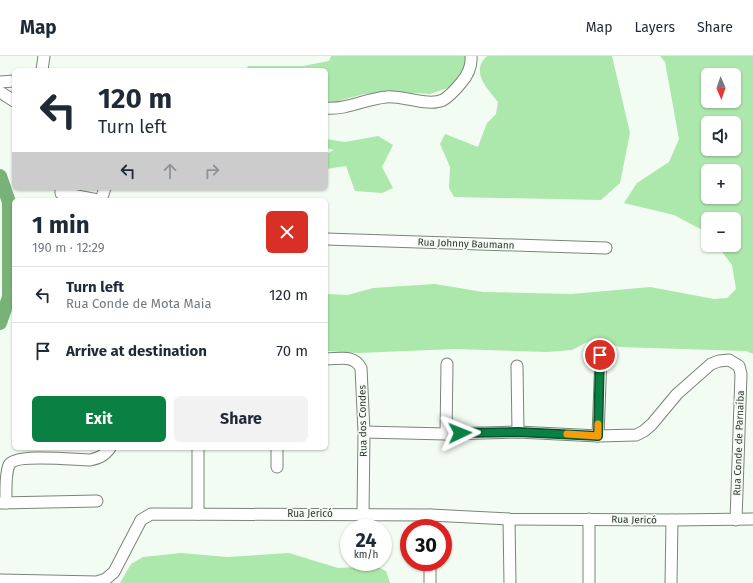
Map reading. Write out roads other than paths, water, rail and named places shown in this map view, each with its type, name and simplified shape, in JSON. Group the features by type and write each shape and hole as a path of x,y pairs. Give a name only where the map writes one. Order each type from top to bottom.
{"street":[{"path":"42,68 44,56"},
{"path":"328,108 335,109 384,97 396,96 427,102 438,102 448,96 462,82 470,70 471,56"},
{"path":"0,82 12,81"},
{"path":"0,92 12,100"},
{"path":"61,190 61,193 88,198"},
{"name":"Rua Johnny Baumann","path":"328,239 606,248"},
{"path":"364,432 446,434 518,432 598,436 600,355"},
{"name":"Rua dos Condes","path":"328,359 352,358 361,368 364,432 364,514"},
{"name":"Rua Conde de Parnaíba","path":"598,436 636,435 644,431 660,415 677,394 711,364 729,360 739,366 741,374 736,520"},
{"path":"446,434 447,364"},
{"path":"518,366 518,432"},
{"path":"97,501 3,503 7,470 9,464 34,453 90,460 99,458 108,450"},
{"path":"198,450 198,514"},
{"path":"277,450 277,467"},
{"name":"Rua Jericó","path":"0,580 97,582 106,579 114,572 141,520 151,514 364,514 430,515 509,519 753,519"},
{"path":"509,519 510,583"},
{"path":"589,519 589,583"},
{"path":"672,520 672,583"},
{"path":"430,571 430,583"}],"waterway":[{"path":"0,176 9,202 9,297 0,323"}]}
